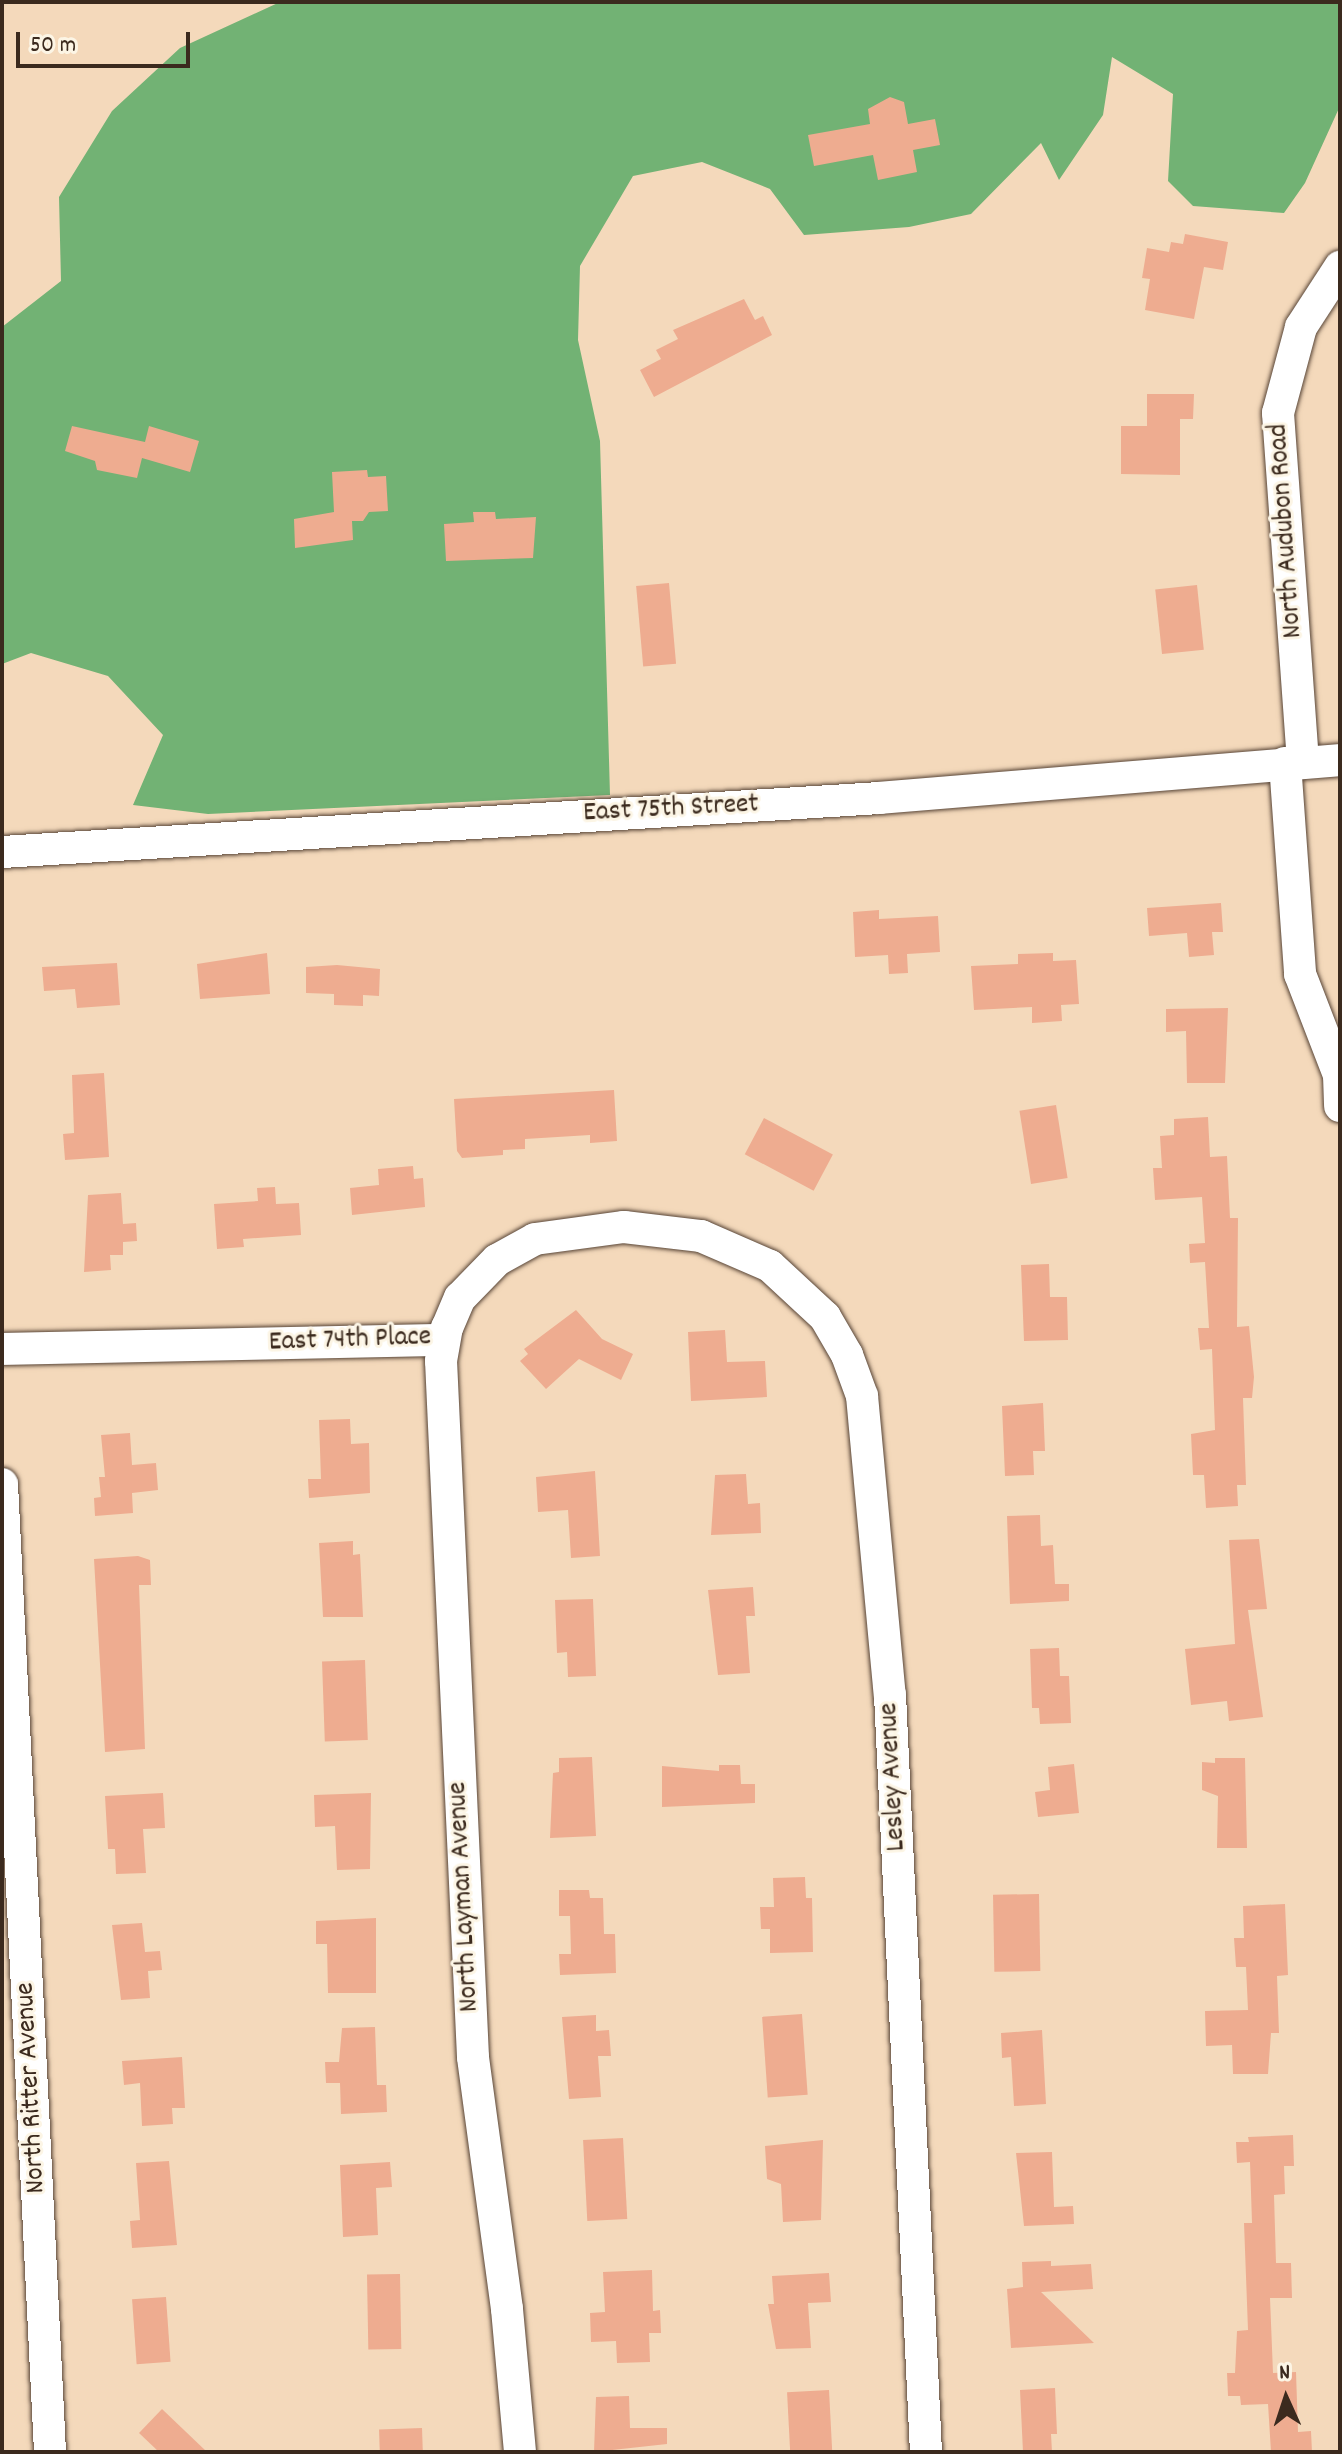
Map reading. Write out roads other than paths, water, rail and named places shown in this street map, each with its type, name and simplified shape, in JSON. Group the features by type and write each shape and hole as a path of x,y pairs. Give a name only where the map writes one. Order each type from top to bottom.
{"street":[{"name":"North Audubon Road","path":"1340,267 1301,327 1278,413 1300,974 1339,1066 1340,1106"},
{"name":"East 75th Street","path":"2,852 889,797 1340,760"},
{"name":"East 74th Place","path":"2,1349 444,1340 455,1308 474,1280 520,1245 571,1230 647,1227"},
{"name":"Lesley Avenue","path":"647,1227 722,1241 796,1285 842,1344 862,1396 890,1695 926,2452"},
{"name":"North Layman Avenue","path":"444,1340 443,1443 473,2057 507,2309 520,2452"},
{"name":"North Ritter Avenue","path":"2,1484 50,2452"}]}
